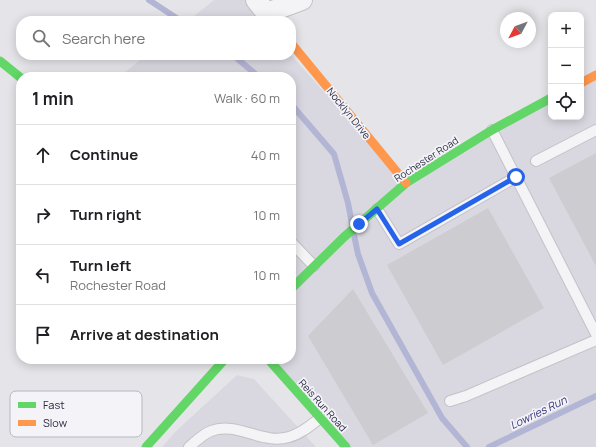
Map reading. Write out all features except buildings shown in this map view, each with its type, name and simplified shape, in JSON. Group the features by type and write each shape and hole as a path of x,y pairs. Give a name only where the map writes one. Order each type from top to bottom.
{"street":[{"path":"265,11 302,0"},
{"name":"Nocklyn Drive","path":"296,48 406,183"},
{"path":"0,61 16,74"},
{"path":"584,81 596,75"},
{"name":"Rochester Road","path":"296,284 344,237 406,183 492,130 548,100"},
{"path":"146,447 221,364"},
{"name":"Reis Run Road","path":"272,364 346,447"}],"lane":[{"path":"492,130 596,334"},
{"path":"536,161 596,130"},
{"path":"377,209 399,244 516,177"},
{"path":"296,247 314,266"},
{"path":"450,401 466,396 596,340"},
{"path":"188,447 210,431 222,428 230,428 286,442 320,418"}],"shaded area":[{"path":"214,0 256,0 269,16 194,16"},
{"path":"140,60 295,60 406,183 548,100 548,120 584,120 584,81 596,75 596,447 346,447 272,364 296,364 296,72 125,72"},
{"path":"237,375 254,379 316,447 162,447 174,433"}],"waterway":[{"path":"149,0 173,16"},
{"path":"239,60 253,72"},
{"path":"296,110 334,154 348,203 352,224"},
{"path":"354,235 358,254 372,293 442,418 467,447"},
{"name":"Lowries Run","path":"489,447 596,396"}],"traffic: fast":[{"path":"0,61 16,74"},
{"path":"296,284 344,237 406,183 492,130 548,100"},
{"path":"146,447 221,364"},
{"path":"272,364 346,447"}],"traffic: slow":[{"path":"296,49 406,183"},
{"path":"584,81 596,75"}],"route":[{"path":"359,224 377,209 399,244 516,177"}]}
